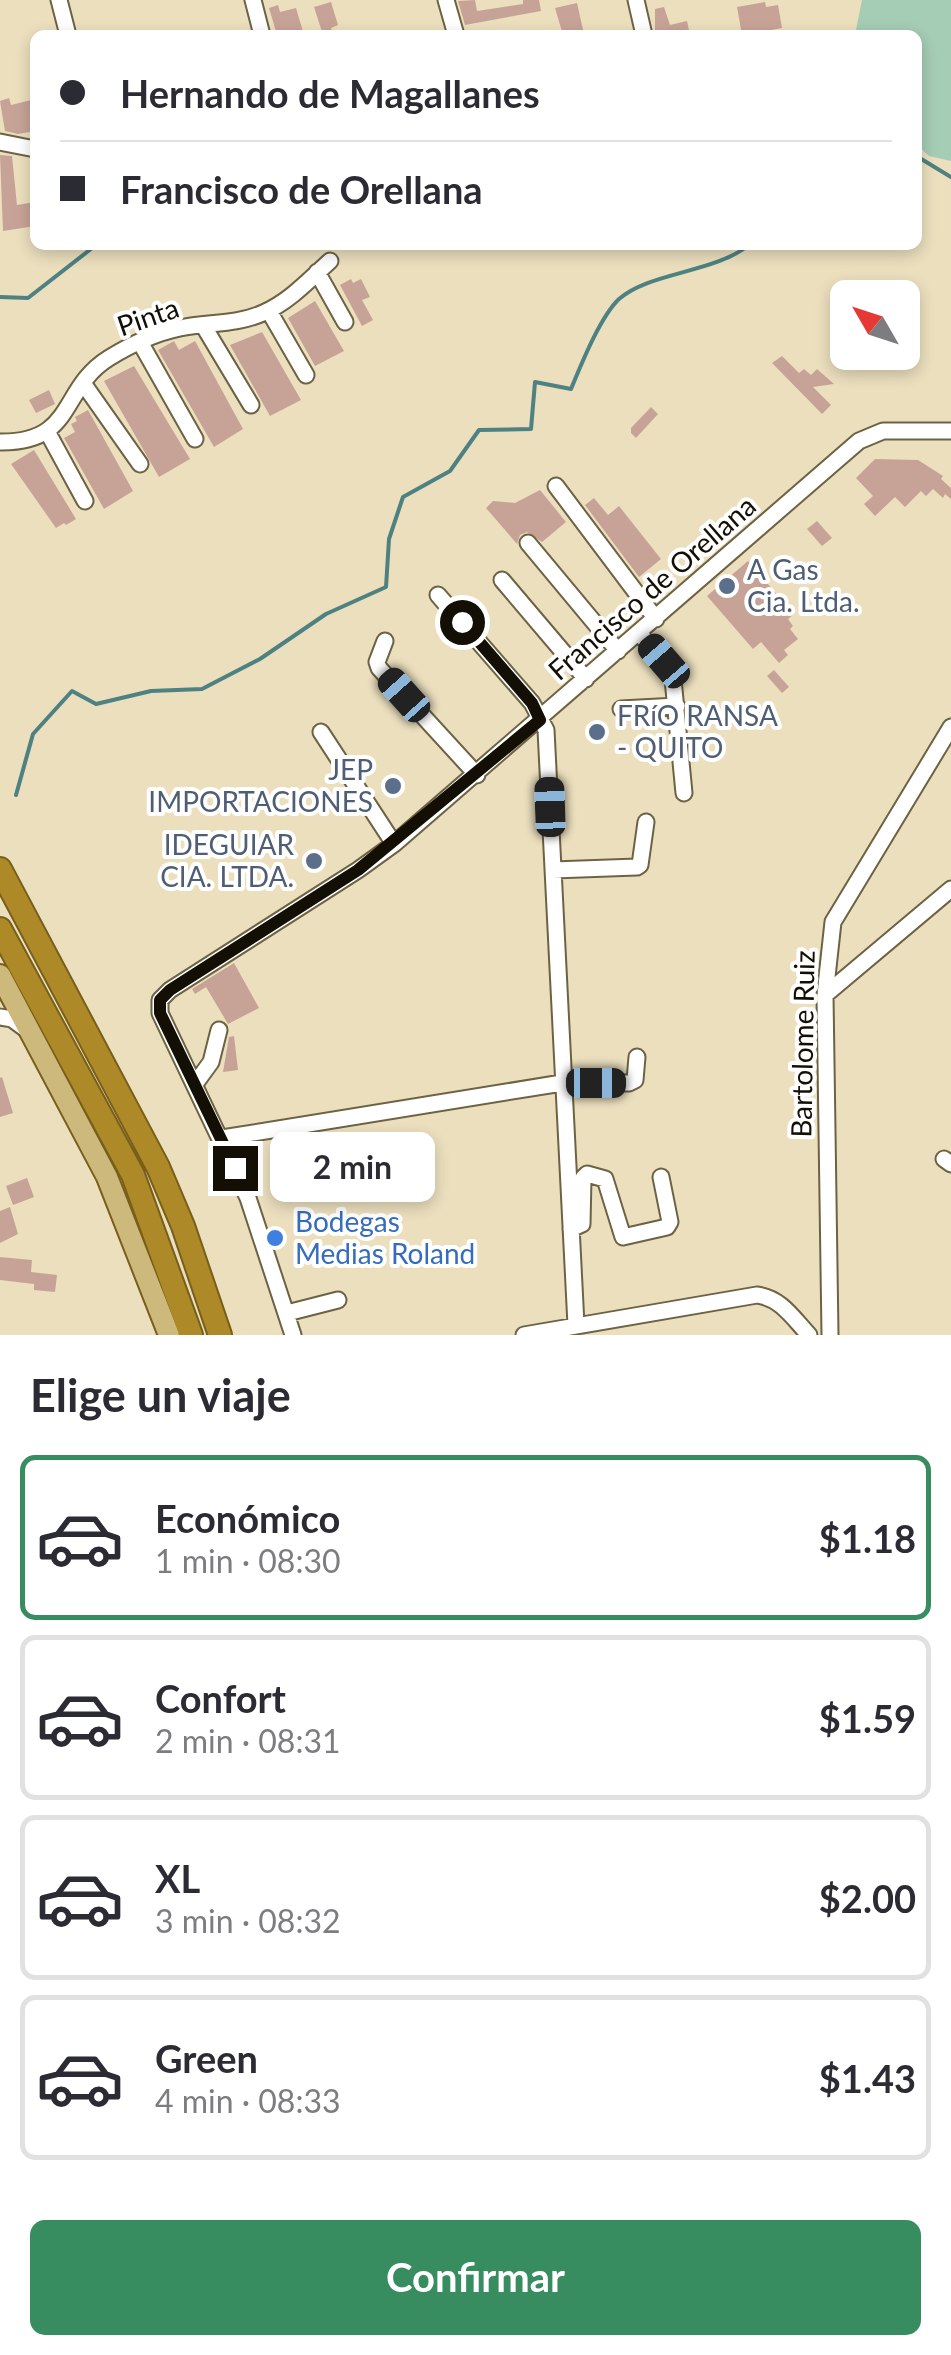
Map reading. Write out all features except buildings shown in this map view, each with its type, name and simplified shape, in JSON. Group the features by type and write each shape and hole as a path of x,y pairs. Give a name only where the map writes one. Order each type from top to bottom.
{"highway":[{"path":"0,868 158,1167 183,1226 220,1335"},
{"path":"0,929 133,1175 191,1335"}],"main road":[{"path":"0,976 107,1177 169,1335"}],"street":[{"path":"58,0 67,30"},
{"path":"253,0 261,30"},
{"path":"446,0 455,30"},
{"path":"636,0 643,30"},
{"path":"0,142 30,148"},
{"name":"Pinta","path":"48,433 94,369 140,342 182,327 236,322 268,311 324,267 344,322"},
{"path":"268,311 306,375"},
{"path":"203,326 252,404"},
{"path":"140,342 194,440"},
{"path":"83,383 140,464"},
{"name":"Francisco de Orellana","path":"293,1335 260,1230 222,1138 160,1013 160,1000 394,844 860,441 883,431 951,431"},
{"path":"0,442 48,433 84,502"},
{"path":"556,486 656,619"},
{"path":"528,543 618,652"},
{"path":"502,580 586,680"},
{"path":"438,595 532,703 546,730 576,1325"},
{"path":"639,633 668,670 677,706 684,793"},
{"path":"385,642 377,662 379,668 476,775"},
{"path":"621,709 677,706"},
{"name":"Bartolome Ruiz","path":"830,1335 825,996 832,922 951,727"},
{"path":"321,732 394,844"},
{"path":"553,870 637,868 646,822"},
{"path":"825,996 951,889"},
{"path":"0,1016 25,1026 33,1039"},
{"path":"195,1084 211,1062 220,1030"},
{"path":"222,1138 562,1083 632,1083 637,1056"},
{"path":"571,1229 582,1224 587,1174 605,1178 623,1236 668,1226 661,1177"},
{"path":"524,1335 757,1295 780,1303 809,1335"},
{"path":"288,1313 338,1300"},
{"path":"637,1316 640,1335"}],"green space":[{"path":"862,0 951,0 951,161 929,156 922,150 922,30 856,30"}],"waterway":[{"path":"922,159 951,177"},
{"path":"0,297 28,298 90,250"},
{"path":"16,795 33,734 72,691 96,704 151,691 202,689 260,659 326,614 386,587 389,539 403,497 450,471 479,430 531,429 535,382 571,389 598,329 619,299 647,283 741,250"}],"place":[{"name":"A Gas Cia. Ltda.","path":"727,586"},
{"name":"FRíO RANSA - QUITO","path":"597,732"},
{"name":"JEP IMPORTACIONES","path":"393,786"},
{"name":"IDEGUIAR CIA. LTDA.","path":"314,861"},
{"name":"Bodegas Medias Roland","path":"275,1238"}],"route":[{"path":"235,1168 160,1013 160,1000 394,844 540,720 532,703 462,622"}]}
